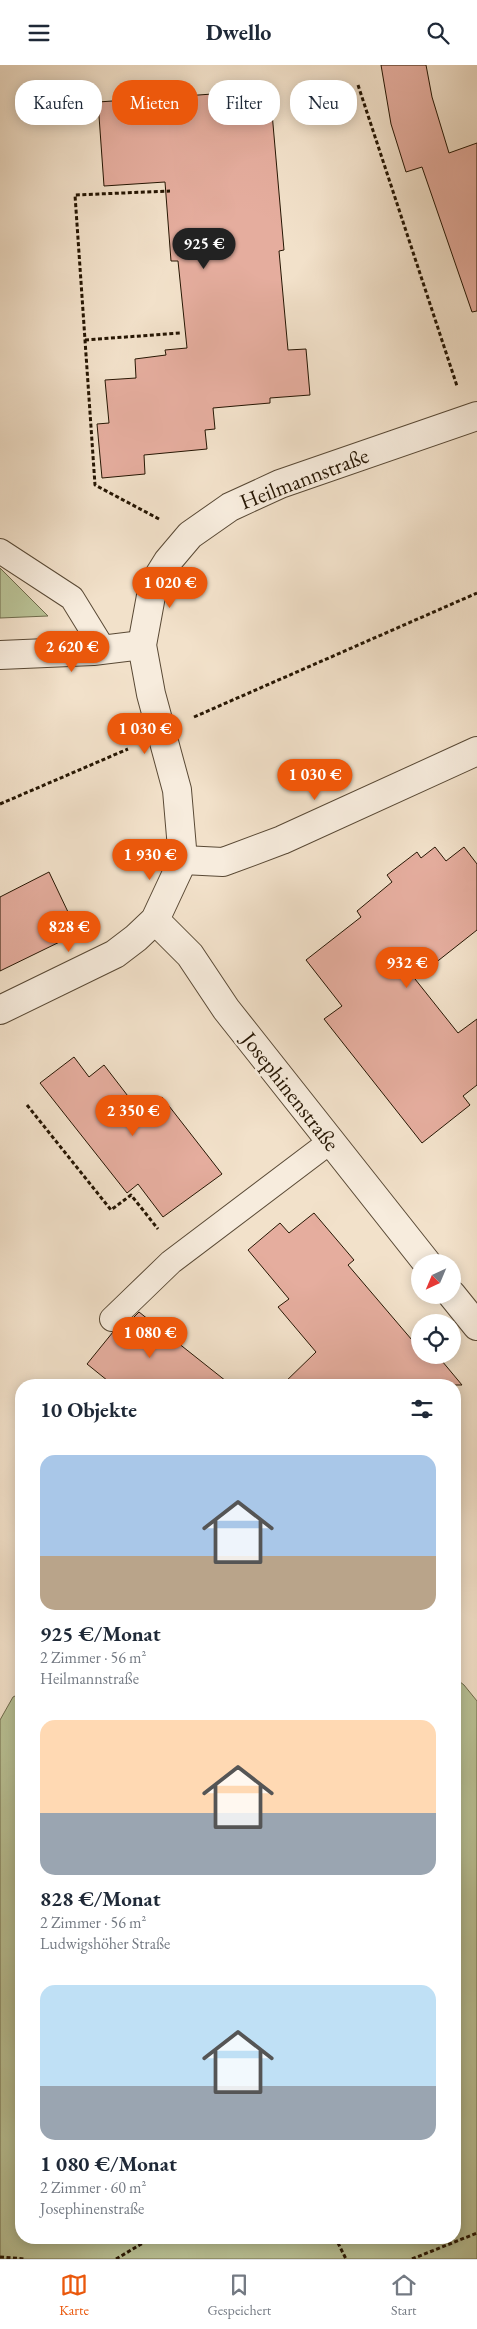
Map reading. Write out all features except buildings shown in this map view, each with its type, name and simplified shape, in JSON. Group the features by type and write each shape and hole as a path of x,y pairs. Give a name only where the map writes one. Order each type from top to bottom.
{"street":[{"name":"Heilmannstraße","path":"142,645 153,585 168,561 190,535 230,507 280,484 472,418"},
{"path":"0,655 104,650 142,645 151,694 176,790 183,860 155,920 136,938 114,954 0,1010"},
{"path":"183,860 223,861 282,840 477,751"},
{"name":"Josephinenstraße","path":"155,920 190,955 226,1009 420,1254"},
{"path":"459,1304 477,1326"}],"lane":[{"path":"0,551 72,599 104,650"},
{"path":"112,1319 171,1262 331,1141"}],"path":[{"path":"358,85 472,418"},
{"path":"170,191 75,195 95,485 190,535"},
{"path":"85,340 180,333"},
{"path":"208,711 477,593"},
{"path":"0,804 123,751"},
{"path":"27,1105 111,1210 131,1195 162,1233"},
{"path":"461,2239 477,2233"},
{"path":"116,2259 141,2244"},
{"path":"338,2244 346,2259"},
{"path":"412,2259 450,2244"},
{"path":"0,2257 25,2259"}],"green space":[{"path":"0,568 48,616 0,618"},
{"path":"461,1683 464,1685 477,1701 477,2259 0,2259 0,1720 15,1696 15,2244 461,2244"}]}
